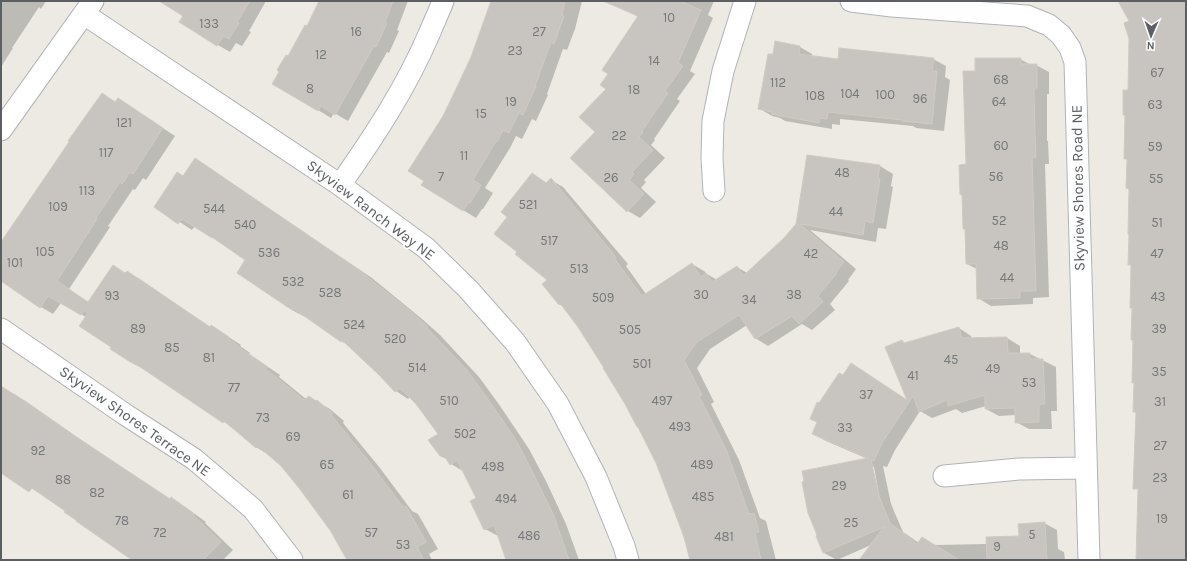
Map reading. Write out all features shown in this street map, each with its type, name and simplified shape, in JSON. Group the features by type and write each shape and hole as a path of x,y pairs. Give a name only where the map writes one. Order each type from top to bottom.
{"street":[{"path":"340,185 396,101 422,51 443,1"},
{"path":"714,191 712,158 713,120 724,71 745,1"},
{"name":"Skyview Shores Road NE","path":"851,1 892,6 1027,16 1049,25 1061,35 1070,48 1075,62 1085,468 1089,560"},
{"path":"1,130 88,8"},
{"name":"Skyview Ranch Way NE","path":"88,8 340,185 426,248 468,289 515,342 558,404 596,476 624,546 628,560"},
{"name":"Skyview Shores Terrace NE","path":"1,329 126,415 194,459 253,509 292,560"},
{"path":"944,476 1019,469 1085,468"}],"building":[{"path":"159,1 250,1 237,22 239,23 229,39 223,36 217,46 179,22 183,16"},
{"path":"319,1 393,1 385,22 387,23 376,47 374,46 335,115 321,106 318,111 272,84 279,72 277,70 286,55 288,56 305,25 307,26"},
{"path":"491,1 565,1 562,15 564,16 554,44 551,42 536,86 523,115 519,113 509,133 503,130 497,142 496,141 473,180 481,185 470,203 469,202 463,211 421,185 424,181 408,171 443,116 471,57"},
{"path":"603,1 680,1 701,10 678,63 683,66 665,91 668,93 639,137 653,150 632,172 634,174 629,180 644,194 627,212 570,158 595,132 579,117 606,89 600,85 608,74 602,70 638,16"},
{"path":"1118,1 1186,1 1186,560 1136,560 1138,489 1133,489 1136,412 1133,412 1133,340 1131,340 1132,308 1130,308 1131,265 1128,265 1129,189 1126,188 1127,159 1124,159 1125,115 1123,115 1123,90 1128,90 1129,39 1124,23 1129,21"},
{"path":"775,41 800,46 799,54 838,59 839,48 934,58 932,71 937,71 932,124 828,112 827,119 820,118 819,123 771,114 772,112 758,109 768,54 773,54"},
{"path":"975,58 1021,58 1021,64 1037,64 1037,88 1034,88 1036,157 1032,158 1036,291 1020,291 1020,298 977,299 976,264 966,264 965,229 963,229 959,165 966,164 963,71 975,71"},
{"path":"102,93 115,102 118,98 163,128 133,174 130,172 122,184 120,182 57,281 88,302 113,265 125,273 127,271 210,327 211,325 229,337 228,338 237,346 268,367 266,369 304,400 309,396 316,401 317,400 332,413 331,415 367,459 403,507 406,506 426,542 417,547 424,560 347,560 330,530 299,488 281,466 258,446 256,448 224,421 223,423 133,362 132,363 110,349 111,347 79,326 88,313 84,310 81,315 48,296 40,308 1,281 1,242 69,142 68,141"},
{"path":"807,155 880,165 878,178 880,179 873,223 865,221 863,235 800,224 844,262 818,296 823,302 799,324 792,316 755,339 739,315 697,342 684,360 702,395 699,396 727,452 749,514 754,513 759,532 755,533 761,560 690,560 684,537 656,463 638,427 604,368 578,327 560,303 559,305 542,284 547,280 515,254 517,252 494,234 507,217 501,212 532,173 546,183 551,178 616,257 614,258 642,296 692,263 701,277 706,273 712,282 737,266 743,276 784,238 796,224"},
{"path":"195,158 359,270 428,327 427,328 466,369 516,440 554,516 569,560 506,560 494,525 484,530 470,501 476,498 457,460 450,465 443,454 440,456 428,440 438,434 416,404 400,388 395,392 342,340 341,342 293,308 292,310 237,273 245,260 212,237 182,219 178,224 154,207 177,172 183,176"},
{"path":"959,327 962,338 1007,337 1008,353 1030,353 1030,359 1043,359 1045,404 1039,405 1039,422 1015,423 1015,408 985,409 985,395 948,406 947,400 919,412 913,396 882,443 874,461 871,460 879,496 890,523 917,544 922,537 959,560 859,560 884,527 823,553 808,513 802,482 804,481 802,471 868,458 812,434 817,422 810,419 817,402 819,403 839,373 843,375 851,363 907,400 885,347 902,340 904,343"},
{"path":"1,386 170,499 171,497 194,514 193,515 221,542 203,560 132,560 32,488 29,492 1,473"},
{"path":"1045,522 1047,560 987,560 986,537 1019,536 1018,524"}]}
